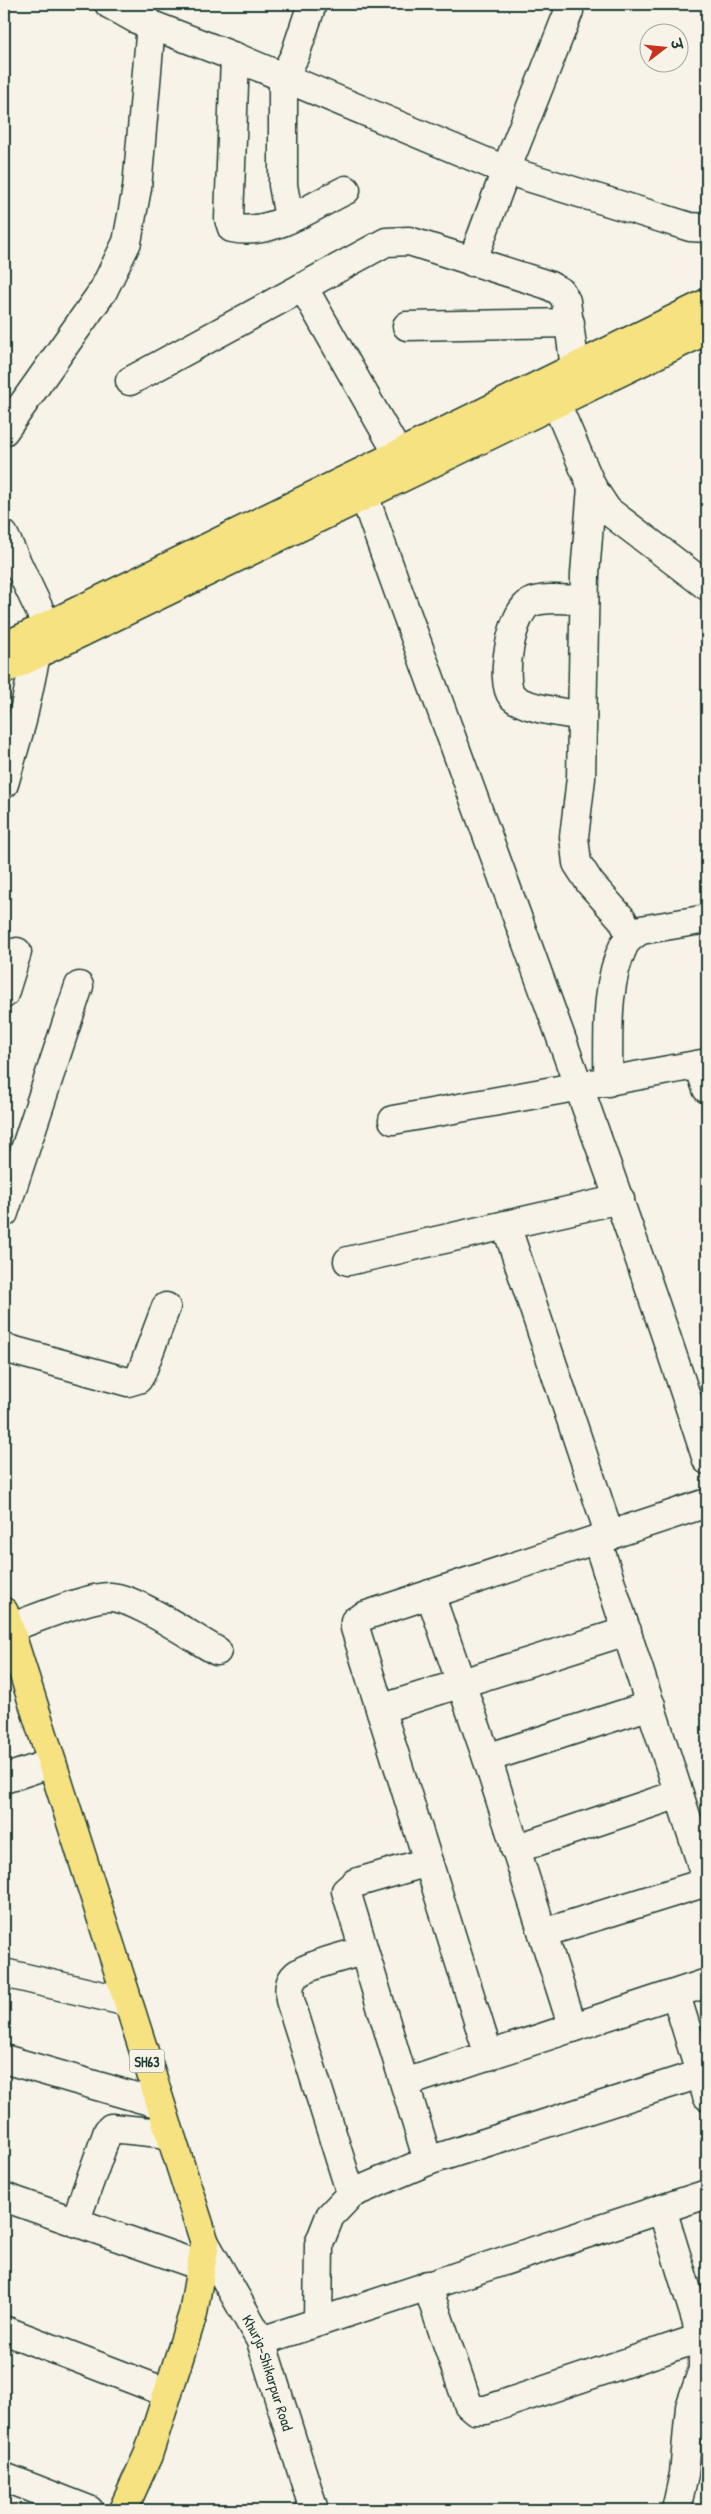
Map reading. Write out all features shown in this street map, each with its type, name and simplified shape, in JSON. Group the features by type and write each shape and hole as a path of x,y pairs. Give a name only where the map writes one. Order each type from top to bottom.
{"main road":[{"path":"4,670 364,495 403,464 575,368 707,304"},
{"path":"4,647 403,464 556,403 707,330"},
{"name":"SH63","path":"6,1620 170,2134 203,2254 193,2314 148,2455 123,2510"}],"street":[{"path":"109,4 142,15 235,57 286,73 509,162 674,222 707,228"},
{"path":"289,218 283,185 286,73 295,56 312,4"},
{"path":"472,262 509,162 569,11 568,4"},
{"path":"4,431 103,291 127,242 137,188 142,15"},
{"path":"235,57 229,219 232,228 242,230 272,225 346,190"},
{"path":"130,380 386,242 398,240 409,241 548,285 560,292 566,301 575,368"},
{"path":"303,287 403,464"},
{"path":"407,326 570,323"},
{"path":"556,403 592,487 614,515 707,586"},
{"path":"592,487 587,530 584,600 581,778 574,837 577,863 590,883 622,919 631,936"},
{"path":"364,495 620,1199 707,1460"},
{"path":"4,535 47,626"},
{"path":"582,716 523,704 512,696 507,684 506,674 515,622 521,610 530,603 542,600 584,600"},
{"path":"4,784 22,721 36,655"},
{"path":"608,1082 611,997 624,945 631,936 641,930 707,919"},
{"path":"4,994 17,952"},
{"path":"4,1213 11,1165 79,986"},
{"path":"393,1120 608,1082 704,1072"},
{"path":"348,1261 620,1199"},
{"path":"506,1225 604,1538 627,1631 707,1881 543,1933"},
{"path":"4,1348 133,1382 141,1374 166,1307"},
{"path":"489,2056 355,1628 355,1621 364,1616 707,1503"},
{"path":"430,1594 487,1758 573,2028"},
{"path":"6,1620 112,1596 140,1607 216,1651"},
{"path":"380,1709 627,1631"},
{"path":"487,1758 651,1704"},
{"path":"4,1779 52,1763"},
{"path":"515,1848 680,1794"},
{"path":"428,1862 355,1883 346,1891 362,1950 428,2161"},
{"path":"351,2194 290,2000 289,1987 296,1974 362,1950"},
{"path":"4,1973 128,2002"},
{"path":"405,2083 676,1995 707,1983"},
{"path":"318,2322 319,2244 330,2216 351,2194 428,2161 703,2085 676,1995"},
{"path":"4,2060 160,2104"},
{"path":"75,2222 108,2131 111,2128 170,2134"},
{"path":"260,2341 707,2194"},
{"path":"4,2197 75,2222 203,2254"},
{"path":"662,2209 697,2323 703,2353 703,2369 690,2407 684,2474 676,2510"},
{"name":"Khurja-Shikarpur Road","path":"203,2254 260,2341 314,2510"},
{"path":"427,2285 468,2404 475,2410 486,2410 685,2344 694,2340 698,2333"},
{"path":"4,2330 168,2392"},
{"path":"4,2477 89,2510"}]}
